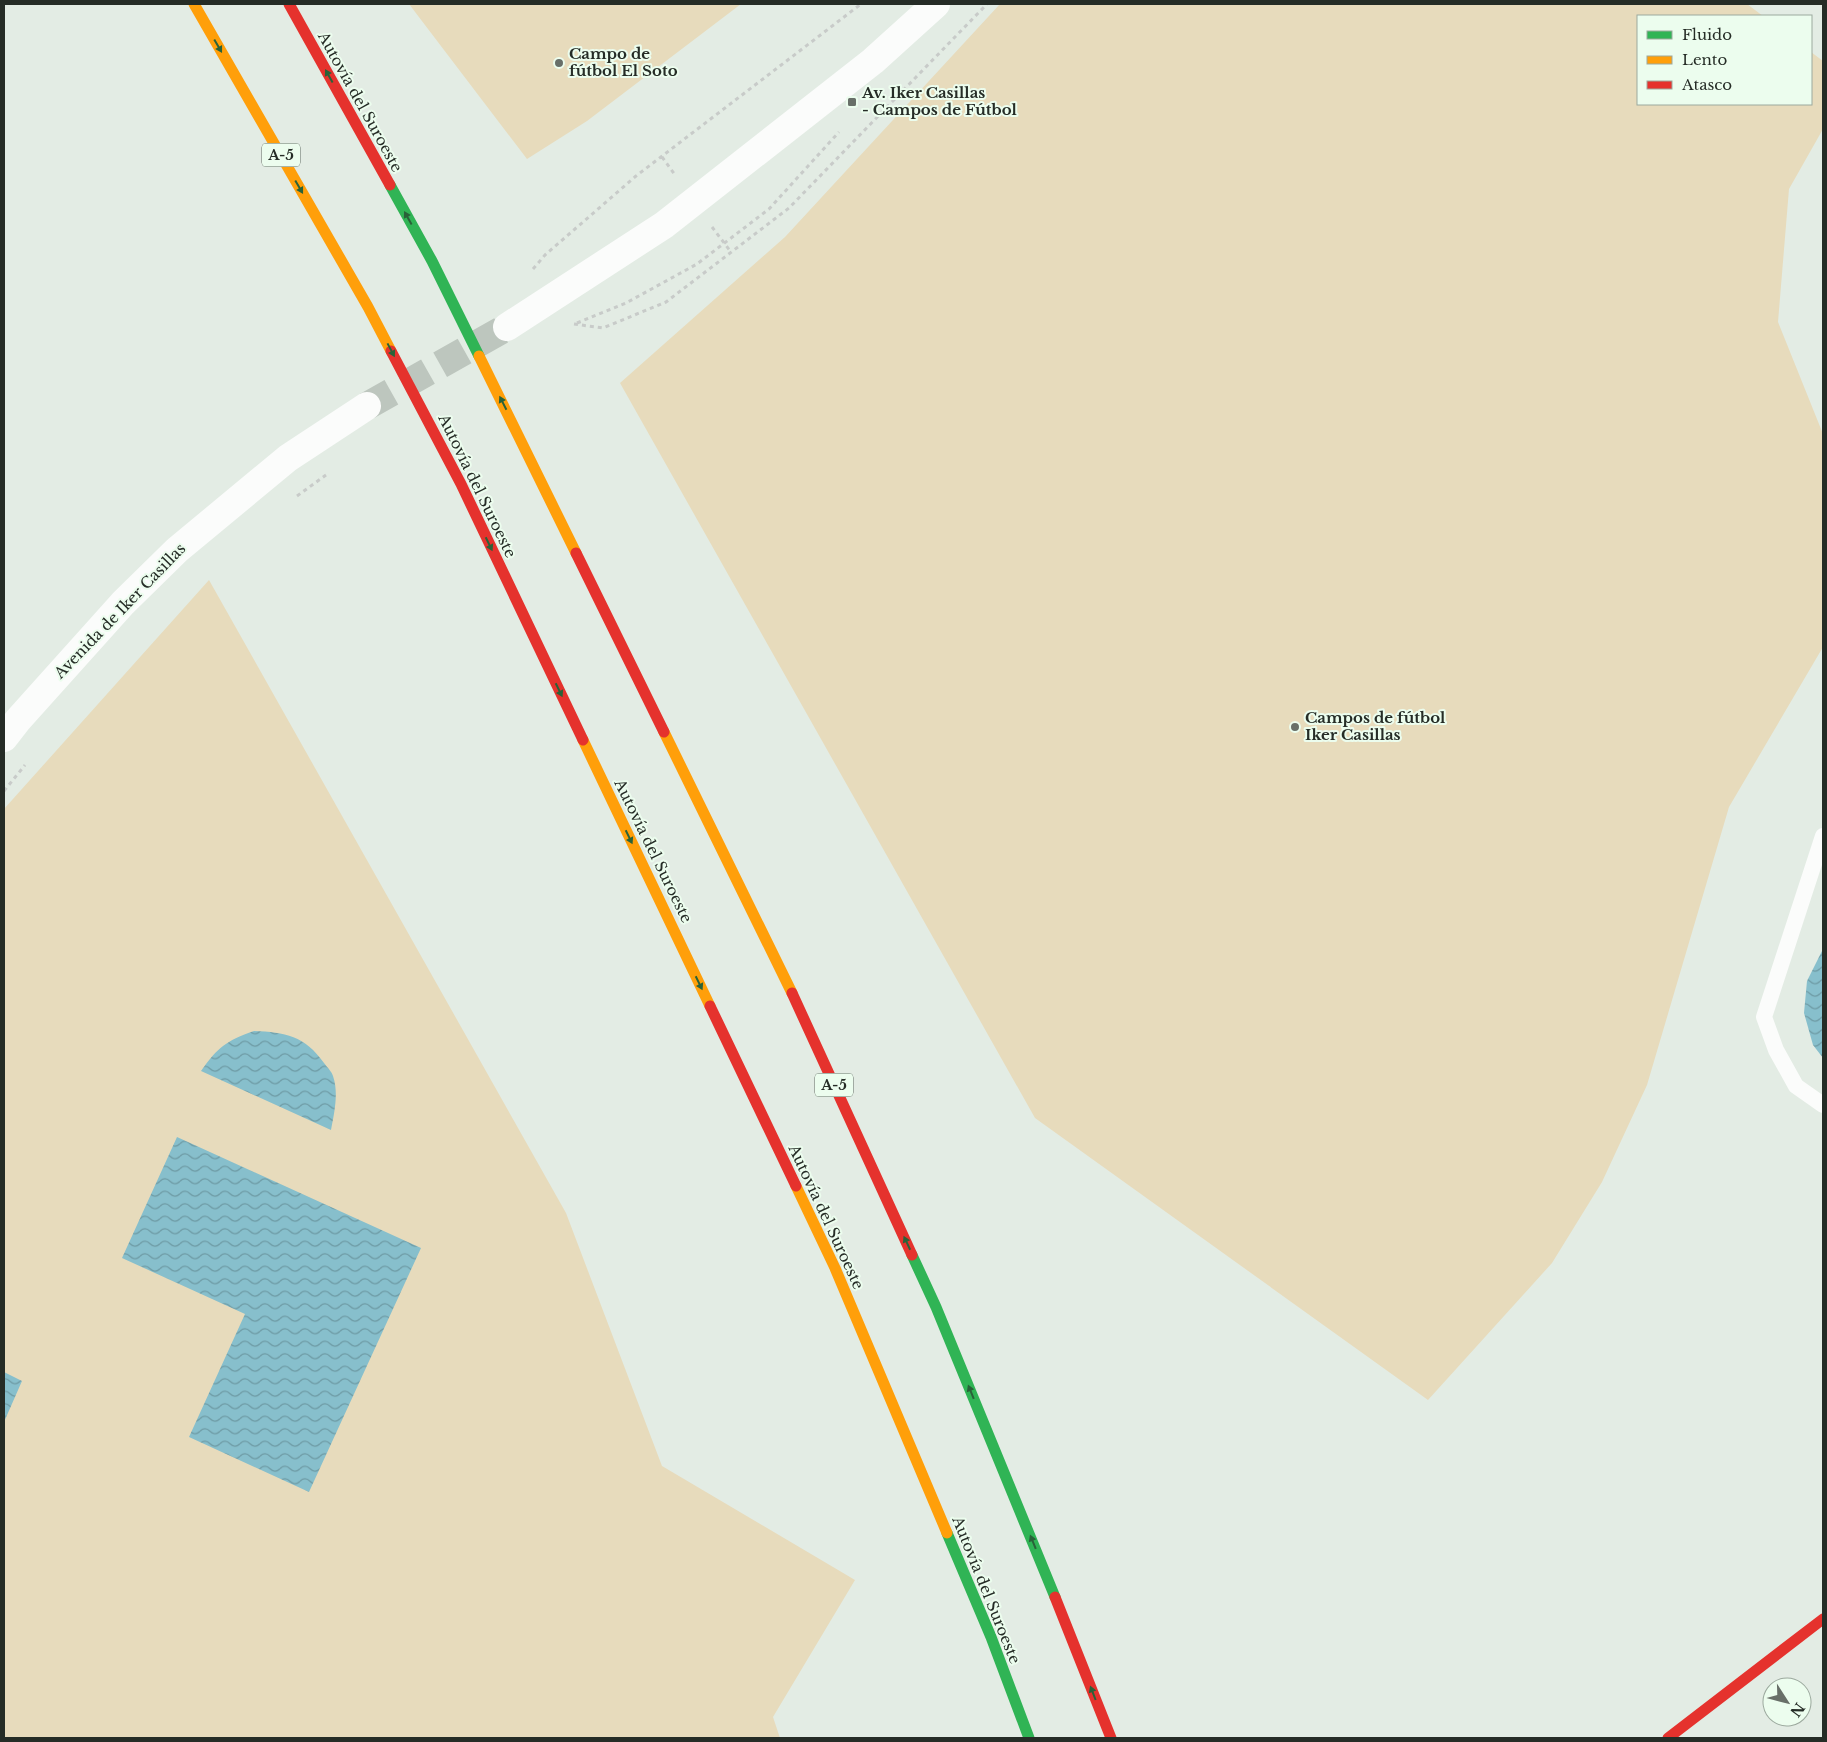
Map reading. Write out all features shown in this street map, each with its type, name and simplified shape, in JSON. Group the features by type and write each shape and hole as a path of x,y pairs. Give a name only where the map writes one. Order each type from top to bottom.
{"main road":[{"name":"Autovía del Suroeste","path":"194,4 368,307 461,484 835,1268 991,1637 1029,1738"},
{"name":"Autovía del Suroeste","path":"289,4 432,261 787,982 936,1307 1070,1631 1111,1738"},
{"path":"1668,1738 1823,1619"}],"street":[{"path":"507,327 664,225 873,61 936,4"},
{"name":"Avenida de Iker Casillas","path":"4,738 123,603 177,550 288,458 367,406"}],"lane":[{"path":"1823,836 1764,1017 1776,1050 1796,1086 1823,1105"}],"path":[{"path":"527,276 545,255 636,176 861,4"},
{"path":"841,130 769,209 697,264 626,303 574,324 604,328 666,302 789,208 987,4"},
{"path":"290,502 330,472"},
{"path":"4,791 29,760"}],"shaded area":[{"name":"Campo de fútbol El Soto","path":"409,4 741,4 587,121 527,159"},
{"name":"Campos de fútbol Iker Casillas","path":"1000,4 1747,4 1762,15 1637,15 1637,105 1812,105 1812,53 1823,61 1823,129 1789,189 1778,322 1823,434 1823,647 1729,807 1647,1085 1602,1182 1552,1263 1428,1400 1035,1118 620,383 785,237"},
{"path":"209,580 566,1213 662,1466 855,1580 773,1717 780,1738 4,1738 4,809"}],"water":[{"path":"1823,949 1823,1058 1813,1045 1804,1013 1807,981"},
{"path":"254,1031 285,1034 294,1037 302,1041 317,1054 333,1076 335,1083 335,1103 331,1130 201,1071 223,1046 236,1038"},
{"path":"177,1137 421,1248 309,1492 189,1437 245,1314 122,1258"},
{"path":"4,1372 22,1381 4,1422"}],"tunnel":[{"path":"367,406 507,327"}],"traffic: fast":[{"path":"390,185 432,261 479,356"},
{"path":"912,1255 936,1307 1055,1597"},
{"path":"947,1533 991,1637 1029,1738"}],"traffic: slow":[{"path":"194,4 368,307 391,351"},
{"path":"479,356 576,553"},
{"path":"664,732 792,993"},
{"path":"583,740 710,1006"},
{"path":"796,1186 835,1268 947,1533"}],"traffic: jam":[{"path":"289,4 390,185"},
{"path":"391,351 461,484 583,740"},
{"path":"576,553 664,732"},
{"path":"792,993 912,1255"},
{"path":"710,1006 796,1186"},
{"path":"1055,1597 1111,1738"},
{"path":"1668,1738 1823,1619"}],"place":[{"name":"Campo de fútbol El Soto","path":"559,63"},
{"name":"Av. Iker Casillas - Campos de Fútbol","path":"852,102"},
{"name":"Campos de fútbol Iker Casillas","path":"1295,727"}]}
